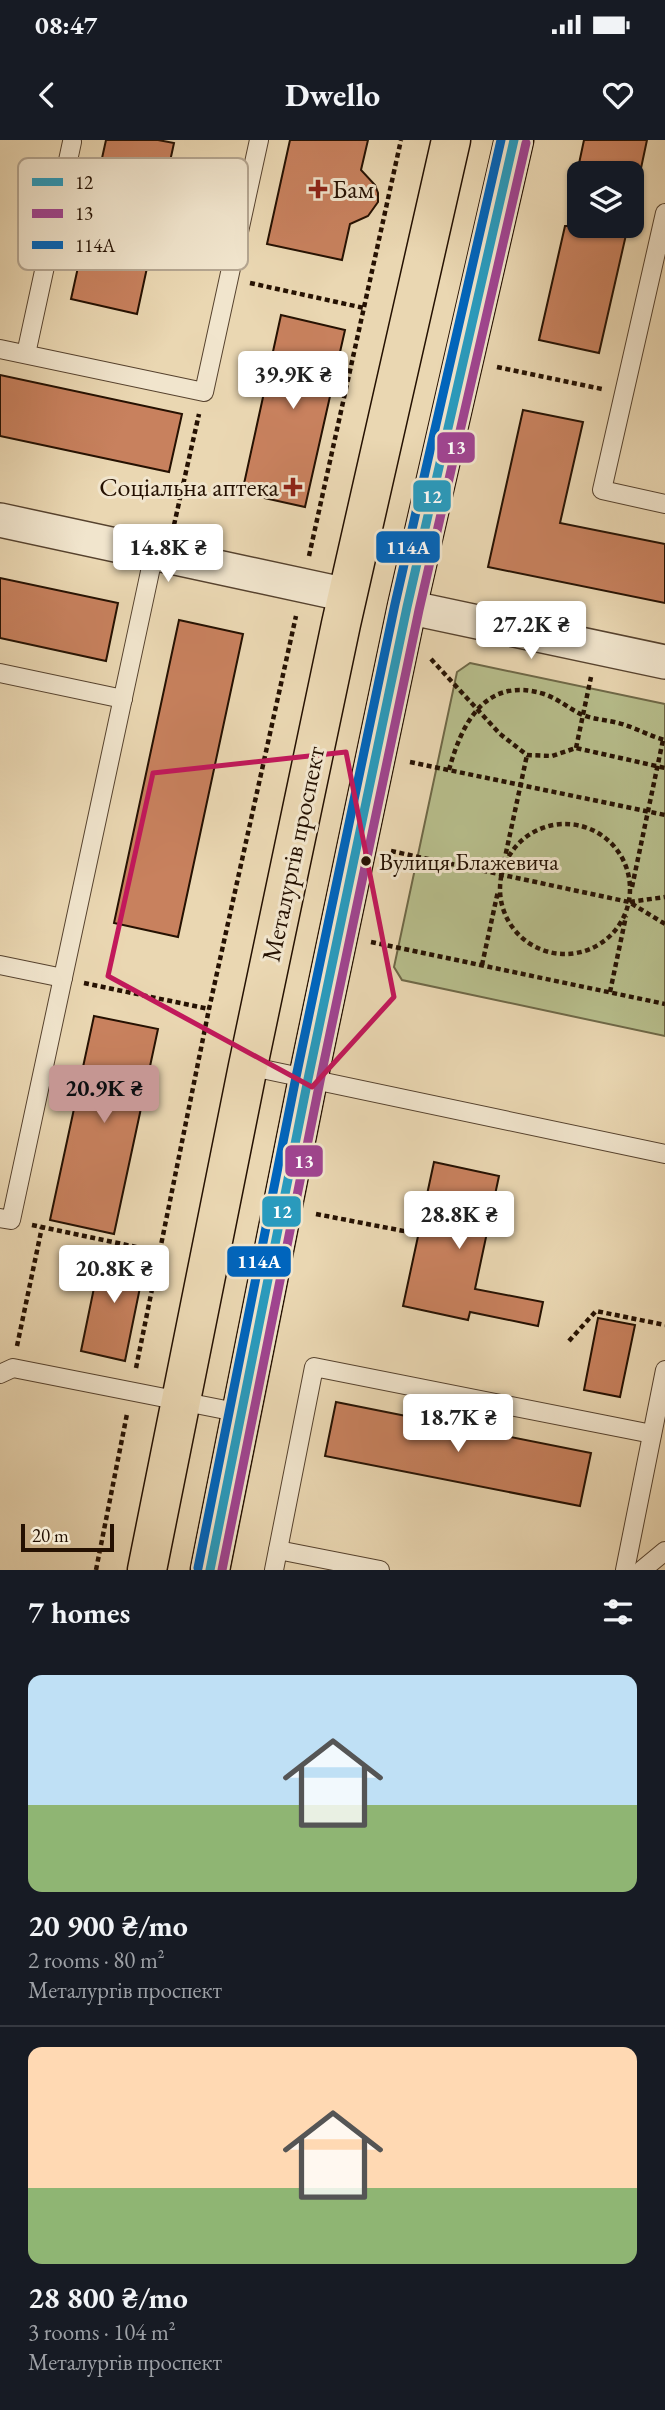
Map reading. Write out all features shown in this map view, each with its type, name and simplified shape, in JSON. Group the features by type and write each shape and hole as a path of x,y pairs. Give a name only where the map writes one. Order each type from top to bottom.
{"main road":[{"name":"Металургів проспект","path":"148,1570 248,1066 347,595 452,140"},
{"path":"210,1570 308,1079 407,607 514,140"},
{"path":"347,595 407,607"}],"street":[{"path":"0,520 347,595"},
{"path":"407,607 665,662"}],"lane":[{"path":"248,191 259,140"},
{"path":"69,158 72,142"},
{"path":"665,213 602,490 665,504"},
{"path":"26,354 44,270"},
{"path":"0,349 204,392 231,270"},
{"path":"5,1219 63,978 154,553"},
{"path":"0,673 123,699"},
{"path":"0,965 63,978"},
{"path":"248,1066 665,1154"},
{"path":"274,1570 314,1367 652,1434"},
{"path":"625,1570 665,1370"},
{"path":"6,1371 132,1391 241,1413"},
{"path":"278,1550 380,1570"},
{"path":"642,1570 665,1551"}],"path":[{"path":"309,556 401,140"},
{"path":"378,202 387,204"},
{"path":"229,278 364,308"},
{"path":"497,367 624,394"},
{"path":"174,527 204,392"},
{"path":"96,1570 209,1009 296,614"},
{"path":"431,659 500,734 527,755 552,756 576,748 665,768"},
{"path":"576,748 591,677"},
{"path":"449,770 460,738 476,709 486,700 517,690 558,699 583,715 624,724 664,740 610,992"},
{"path":"482,965 527,755"},
{"path":"409,761 665,816"},
{"path":"579,825 595,831 620,853 630,885 629,902 618,925 601,943 569,954 552,952 522,937 511,924 503,909 501,875 507,859 517,845 530,834 545,827 579,825"},
{"path":"390,851 629,902 665,924"},
{"path":"629,902 665,897"},
{"path":"370,942 665,1004"},
{"path":"63,978 209,1009"},
{"path":"314,1214 419,1234"},
{"path":"5,1219 160,1252"},
{"path":"6,1371 42,1227"},
{"path":"569,1341 596,1311 665,1325"}],"highlighted area":[{"path":"346,752 394,997 312,1087 108,976 153,773"}],"green space":[{"path":"470,663 665,704 665,1036 402,980 394,967 457,672"}],"building":[{"path":"106,140 158,140 174,143 171,158 102,158"},
{"path":"290,140 368,140 361,170 375,185 378,202 368,216 350,224 342,260 267,244"},
{"path":"584,140 647,140 643,161 580,161"},
{"path":"565,226 567,238 625,238 599,353 539,340"},
{"path":"77,270 147,270 137,314 71,299"},
{"path":"281,315 345,330 305,507 242,493"},
{"path":"0,375 182,414 169,472 0,436"},
{"path":"523,410 583,422 560,523 665,544 665,603 488,567"},
{"path":"0,578 118,603 106,661 0,638"},
{"path":"179,620 243,634 178,937 114,923"},
{"path":"94,1016 158,1029 114,1234 50,1220"},
{"path":"434,1162 499,1176 475,1289 543,1302 538,1326 470,1312 468,1320 403,1306"},
{"path":"102,1249 146,1258 125,1361 81,1351"},
{"path":"598,1318 635,1325 620,1397 584,1390"},
{"path":"336,1402 591,1453 580,1506 325,1456"}],"transit line":[{"name":"114А","path":"198,1568 296,1077 395,604 501,140"},
{"name":"12","path":"210,1570 308,1079 407,607 514,140"},
{"name":"13","path":"222,1570 320,1081 419,610 526,143"}],"place":[{"name":"Бам","path":"318,189"},
{"name":"Соціальна аптека","path":"293,487"},
{"name":"Вулиця Блажевича","path":"366,861"}]}
